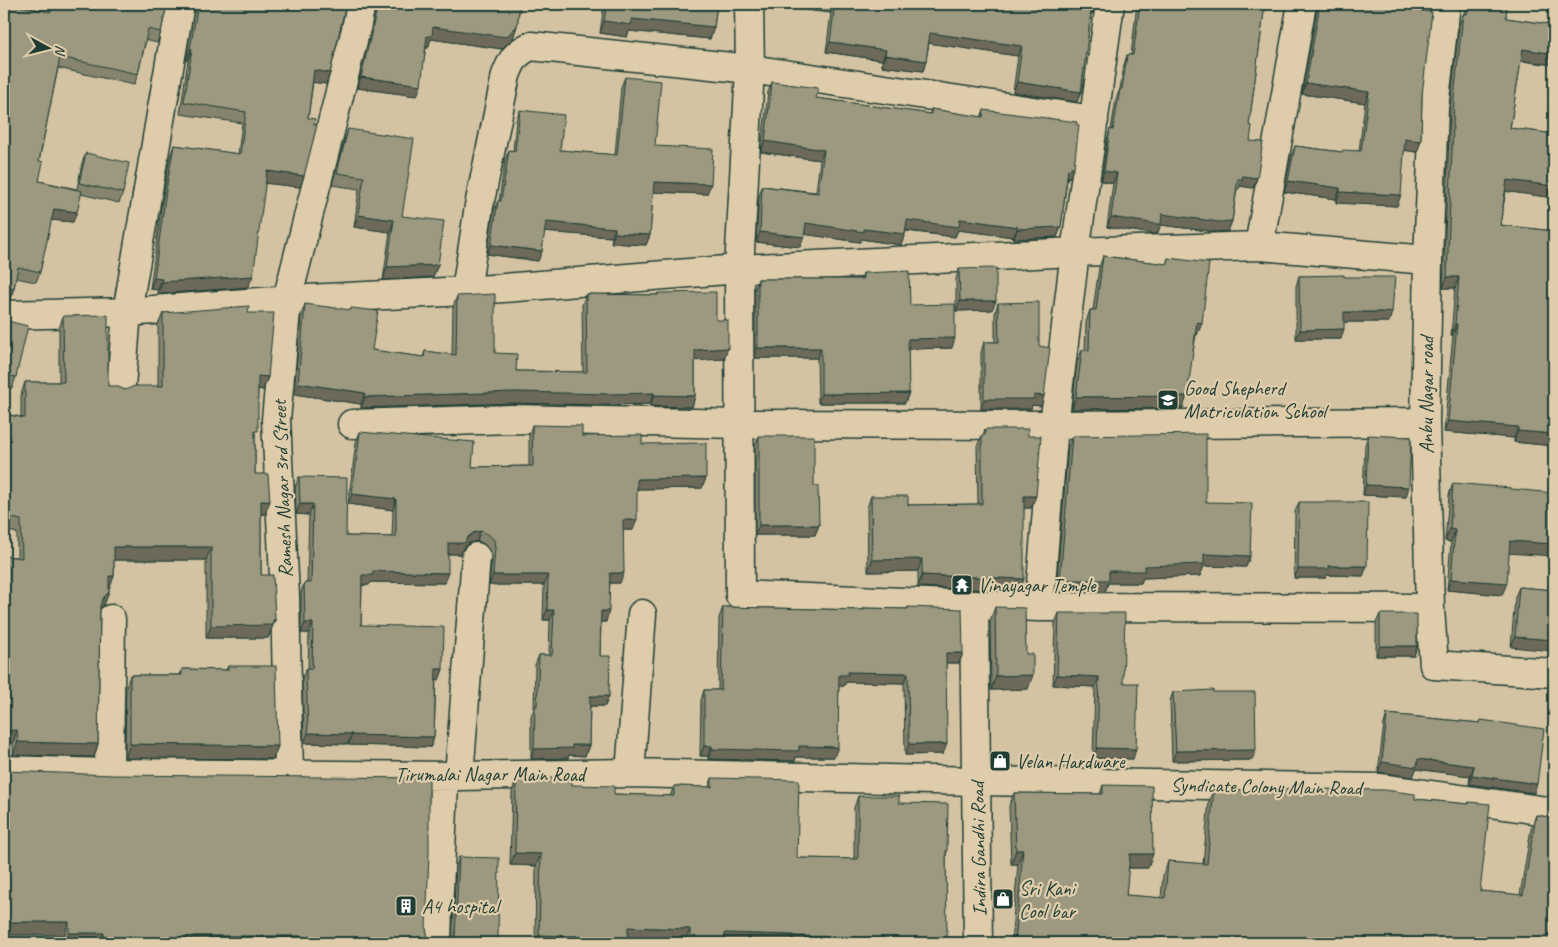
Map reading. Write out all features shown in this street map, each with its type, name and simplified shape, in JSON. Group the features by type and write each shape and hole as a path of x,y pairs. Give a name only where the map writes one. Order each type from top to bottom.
{"street":[{"path":"122,388 126,312 180,4"},
{"name":"Ramesh Nagar 3rd Street","path":"289,774 285,596 276,420 287,300 361,4"},
{"path":"749,4 750,69 739,269 740,595 1040,607 1430,608"},
{"path":"1040,607 1054,425 1075,252 1110,4"},
{"path":"1259,246 1302,4"},
{"name":"Anbu Nagar road","path":"1446,4 1434,108 1428,260 1425,422 1430,608 1434,666 1554,672"},
{"path":"466,292 479,206 506,75 512,59 521,50 531,46 750,69 1094,120"},
{"path":"4,315 126,312 287,300 466,292 739,269 1075,252 1259,246 1428,260"},
{"path":"352,424 512,419 739,424 1054,425 1425,422"},
{"path":"437,943 443,819 452,776 476,557"},
{"name":"Indira Gandhi Road","path":"974,605 978,943"},
{"path":"630,773 642,614"},
{"path":"109,773 111,619"},
{"name":"Tirumalai Nagar Main Road","path":"4,770 109,773 452,776 630,773 977,781"},
{"name":"Syndicate Colony Main Road","path":"977,781 1381,788 1554,812"}],"building":[{"path":"9,4 51,12 53,4 167,4 161,32 148,29 138,74 60,57 39,161 43,162 39,181 82,191 77,212 54,209 40,272 18,267 14,288 4,290 4,74 10,41 4,40 4,27"},
{"path":"198,4 346,4 330,73 314,70 308,118 315,119 314,125 317,125 304,176 267,171 253,276 162,282 162,279 154,278 174,145 240,154 246,112 184,102 192,49 190,49"},
{"path":"378,4 520,4 517,26 506,37 433,27 432,36 427,36 421,85 361,77"},
{"path":"607,4 717,4 714,27 632,19 631,25 604,21"},
{"path":"835,4 1092,4 1081,92 1017,82 1022,46 930,33 926,61 885,55 886,50 830,42"},
{"path":"1140,4 1265,4 1249,125 1252,126 1250,141 1263,142 1257,178 1243,176 1242,179 1238,179 1232,221 1219,222 1162,214 1161,224 1157,224 1111,217 1117,173 1104,171 1110,129 1113,130 1127,55 1133,55"},
{"path":"1320,4 1422,4 1421,11 1432,12 1422,95 1421,141 1405,139 1401,195 1340,192 1340,188 1288,181 1295,146 1342,152 1343,150 1361,151 1369,92 1306,83"},
{"path":"1468,4 1507,4 1506,18 1554,25 1554,54 1523,49 1510,128 1554,134 1554,186 1507,180 1500,225 1554,231 1554,434 1518,431 1518,427 1448,421 1457,324 1455,324 1459,277 1447,277 1454,98 1463,14 1467,14"},
{"path":"625,77 661,81 655,146 713,149 711,184 654,182 650,235 615,233 615,228 546,222 542,251 491,245 498,201 501,201 509,150 515,151 520,110 564,115 560,150 617,155"},
{"path":"772,82 818,88 816,98 931,114 931,109 983,117 984,110 1077,122 1076,124 1079,125 1074,167 1071,167 1071,170 1068,169 1061,227 1017,229 1018,227 960,219 959,227 907,220 905,234 864,229 864,232 806,223 804,237 760,232 762,186 818,193 824,150 765,141"},
{"path":"348,129 414,139 402,216 444,221 438,265 387,267 394,220 358,215 364,177 337,173"},
{"path":"86,153 129,163 123,193 79,183"},
{"path":"1103,256 1167,264 1168,258 1209,263 1202,323 1197,322 1187,396 1076,397 1082,350 1089,351 1090,310 1096,310"},
{"path":"996,268 996,301 960,301 959,269"},
{"path":"909,271 910,305 955,304 955,338 908,339 909,393 821,394 821,348 758,348 758,279 863,279 863,273"},
{"path":"1344,275 1344,277 1395,277 1392,312 1344,312 1344,329 1300,330 1299,276"},
{"path":"716,292 716,320 728,320 728,348 695,350 695,396 654,395 654,393 516,392 365,397 365,393 298,383 305,304 351,310 351,308 378,311 372,350 424,357 425,351 456,355 457,296 495,294 495,353 517,354 516,371 587,372 586,294 658,295 658,293"},
{"path":"1039,302 1039,346 1050,348 1044,396 1034,395 1034,399 984,399 984,342 999,342 998,303"},
{"path":"249,306 248,313 274,313 268,377 258,376 258,431 255,431 255,474 268,474 270,501 261,501 261,575 273,575 275,620 273,620 273,625 211,626 211,547 114,547 114,576 109,576 109,592 103,598 100,606 98,744 18,742 17,730 4,731 4,556 22,558 21,520 4,516 4,414 25,418 25,382 64,382 63,316 108,315 108,386 116,386 125,390 135,386 163,386 163,313"},
{"path":"4,319 28,326 16,377 4,375"},
{"path":"532,425 582,426 582,436 642,435 642,444 706,443 706,478 637,479 637,520 623,520 624,573 610,573 609,611 601,611 600,656 610,656 609,696 590,696 589,745 572,745 572,748 534,749 539,655 552,655 554,610 547,610 548,575 493,575 494,540 488,534 480,531 473,533 467,538 465,543 448,543 448,573 373,571 373,575 362,575 361,625 444,627 443,669 436,669 434,737 308,733 306,669 312,669 313,623 305,623 304,583 311,583 313,504 300,504 299,477 347,478 346,536 396,537 396,499 352,494 360,432 474,442 472,467 533,466"},
{"path":"985,429 1028,429 1028,436 1041,436 1036,496 1024,496 1024,579 922,575 922,559 872,560 871,496 908,496 908,505 982,504 982,435 985,435"},
{"path":"1206,434 1206,502 1252,503 1250,556 1204,554 1204,564 1145,566 1145,571 1109,571 1109,580 1060,580 1072,436"},
{"path":"1368,435 1411,437 1409,487 1366,485"},
{"path":"759,436 814,436 814,486 818,486 819,525 759,525"},
{"path":"1453,483 1554,493 1554,544 1510,541 1507,583 1451,579 1455,530 1450,529"},
{"path":"1299,502 1368,502 1367,566 1329,566 1329,569 1298,569"},
{"path":"1519,587 1554,590 1554,640 1515,637"},
{"path":"723,607 864,610 864,608 908,609 908,607 962,609 963,653 946,653 947,744 909,744 908,673 848,672 848,675 839,675 838,747 799,746 799,751 712,749 712,746 704,746 704,690 721,690"},
{"path":"995,607 1025,608 1026,654 1033,654 1033,675 996,676"},
{"path":"1059,613 1125,613 1123,683 1138,683 1136,749 1097,748 1099,677 1057,675"},
{"path":"1380,614 1417,614 1417,646 1380,646"},
{"path":"228,666 276,666 278,746 130,744 130,675 182,675 182,669 228,670"},
{"path":"1213,690 1213,692 1255,692 1256,750 1176,751 1173,692"},
{"path":"1387,714 1480,723 1481,720 1544,729 1537,784 1472,775 1474,766 1418,759 1417,767 1382,762"},
{"path":"4,771 113,775 429,778 426,929 429,941 303,943 303,936 104,937 104,933 69,933 69,922 4,922"},
{"path":"535,778 572,778 572,785 614,786 614,794 674,796 674,786 712,787 712,778 799,780 797,858 858,859 858,796 899,796 899,803 948,804 946,851 947,940 874,941 874,938 725,933 725,943 690,942 690,929 628,927 628,943 577,943 577,936 539,935 541,854 515,853 516,780 535,780"},
{"path":"1103,785 1152,786 1153,854 1130,854 1126,895 1165,898 1168,861 1207,864 1214,787 1258,792 1258,788 1385,790 1415,794 1415,799 1490,804 1480,891 1523,895 1536,815 1554,818 1554,895 1550,943 1015,943 1023,850 1016,850 1014,793 1103,794"},
{"path":"459,857 499,858 498,939 455,938"}],"place":[{"name":"Good Shepherd Matriculation School","path":"1168,400"},
{"name":"Vinayagar Temple","path":"962,585"},
{"name":"Velan Hardware","path":"1000,761"},
{"name":"Sri Kani Cool bar","path":"1003,899"},
{"name":"A4 hospital","path":"406,906"}]}
